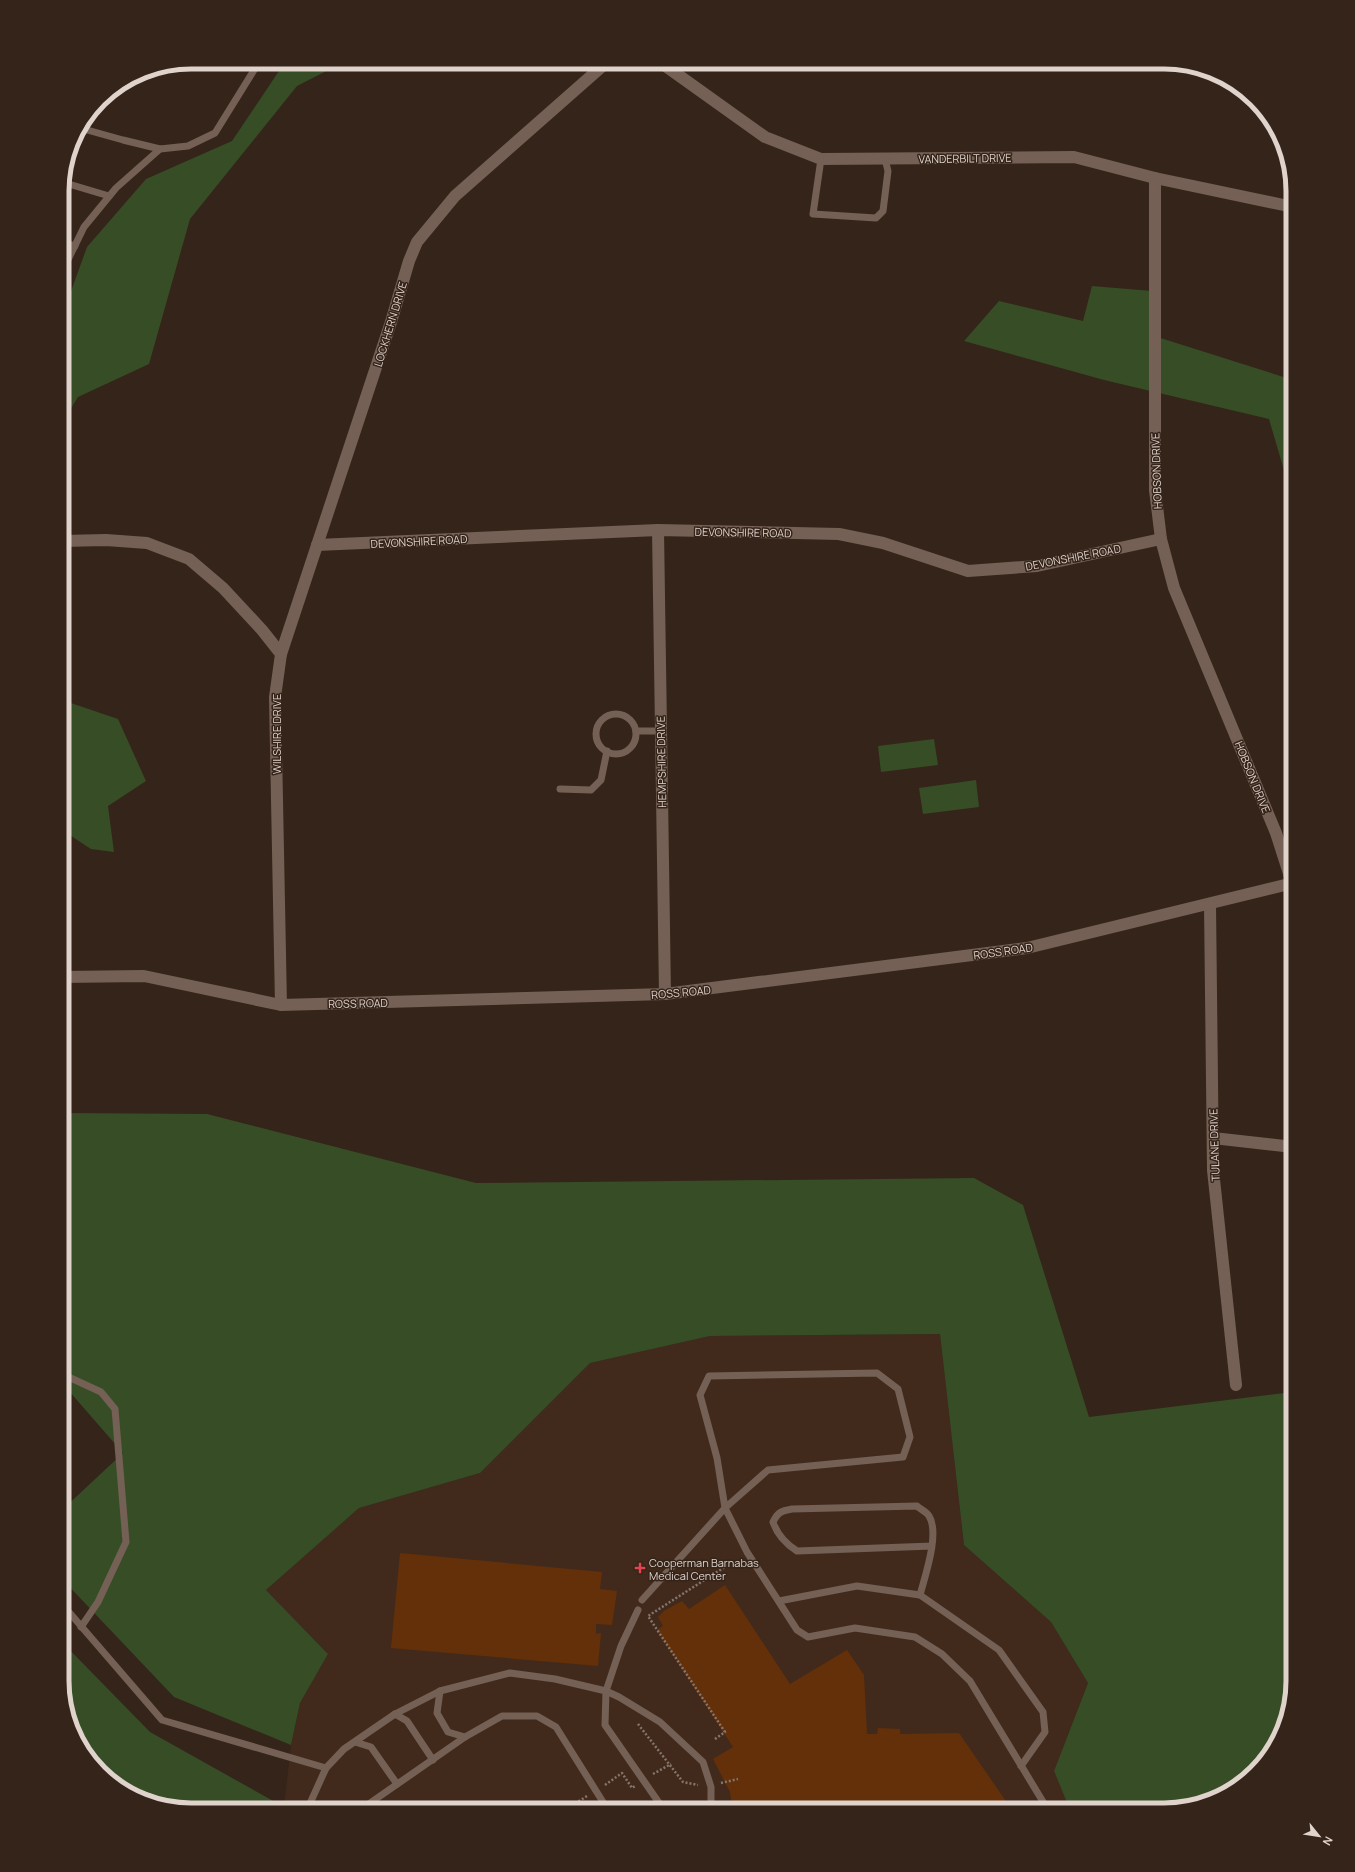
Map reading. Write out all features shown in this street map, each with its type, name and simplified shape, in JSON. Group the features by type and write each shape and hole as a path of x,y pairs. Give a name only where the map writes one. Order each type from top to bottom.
{"street":[{"name":"LOCKHERN DRIVE","path":"281,654 391,322 409,261 417,242 456,196 599,69"},
{"name":"VANDERBILT DRIVE","path":"670,69 765,137 821,159 1074,157 1155,178 1286,206"},
{"name":"HOBSON DRIVE","path":"1155,178 1155,490 1161,539 1174,588 1276,833 1286,864"},
{"name":"DEVONSHIRE ROAD","path":"317,545 658,530 838,534 882,543 968,571 1037,566 1161,539"},
{"name":"HEMPSHIRE DRIVE","path":"658,530 665,994"},
{"path":"69,541 106,540 147,543 189,559 223,588 262,630 281,654"},
{"name":"WILSHIRE DRIVE","path":"281,654 275,697 281,1005"},
{"name":"ROSS ROAD","path":"69,977 144,976 281,1005 665,994 1027,948 1286,885"},
{"name":"TULANE DRIVE","path":"1210,904 1213,1170 1236,1385"},
{"path":"1213,1138 1286,1146"}],"lane":[{"path":"85,129 160,149 188,146 215,133 255,69"},
{"path":"69,258 84,227 109,196 160,149"},
{"path":"821,159 814,214 876,218 883,211 888,171 885,159"},
{"path":"69,184 109,196"},
{"path":"69,244 75,246"},
{"path":"614,714 626,717 631,721 636,731 635,738 629,748 618,754 607,751 602,748 596,737 598,724 607,716 614,714"},
{"path":"636,731 661,731"},
{"path":"560,789 591,790 602,780 607,751"},
{"path":"642,1600 725,1508 768,1470 903,1457 910,1437 898,1389 877,1372 709,1376 700,1395 717,1458 725,1508 747,1552 797,1630 808,1637 855,1628 915,1637 942,1654 970,1681 1044,1803"},
{"path":"69,1377 101,1392 115,1409 126,1542 98,1602 81,1627"},
{"path":"920,1595 932,1546 934,1535 929,1516 917,1506 792,1509 777,1513 773,1522 776,1532 790,1547 797,1551 932,1546"},
{"path":"778,1601 857,1586 920,1595 998,1650 1043,1712 1045,1732 1021,1766"},
{"path":"638,1610 621,1646 606,1691 604,1725 659,1803"},
{"path":"69,1612 162,1720 326,1768"},
{"path":"310,1803 326,1768 344,1749 395,1714 440,1691 510,1673 555,1679 606,1691 619,1697 660,1722 703,1762 710,1785 711,1803"},
{"path":"440,1691 437,1713 448,1732 465,1737"},
{"path":"395,1714 407,1721 433,1760"},
{"path":"370,1803 465,1737 502,1716 537,1716 556,1727 604,1803"},
{"path":"355,1742 371,1747 397,1784"}],"path":[{"path":"715,1739 725,1732 648,1616 728,1565"},
{"path":"637,1722 671,1764 683,1782 704,1786 738,1779"},
{"path":"576,1803 622,1773 632,1788 671,1764"}],"shaded area":[{"name":"Cooperman Barnabas Medical Center","path":"940,1334 964,1545 1051,1622 1088,1683 1054,1771 1067,1803 284,1803 291,1745 300,1703 328,1654 266,1590 359,1508 480,1473 590,1363 710,1336"}],"green space":[{"path":"280,69 330,69 297,86 190,219 149,364 78,397 69,412 69,297 87,247 146,179 232,141"},
{"path":"1092,286 1152,291 1151,335 1286,378 1286,477 1269,419 1104,380 964,341 999,301 1083,321"},
{"path":"69,702 118,719 146,781 108,806 114,852 91,849 69,835"},
{"path":"934,739 938,765 881,772 878,746"},
{"path":"976,780 979,807 923,814 919,788"},
{"path":"69,1113 207,1114 476,1183 974,1178 1023,1205 1089,1417 1286,1393 1286,1681 1282,1713 1270,1742 1261,1755 1238,1778 1211,1794 1180,1802 1067,1803 1054,1771 1088,1683 1051,1622 964,1545 940,1334 710,1336 590,1363 480,1473 359,1508 266,1590 328,1654 300,1703 291,1745 174,1697 69,1586 69,1503 123,1453 69,1391"},
{"path":"69,1649 150,1732 277,1803 183,1803 167,1801 144,1794 117,1778 94,1755 78,1728 70,1697"}],"building":[{"path":"400,1553 602,1572 600,1589 617,1591 612,1625 596,1624 596,1634 601,1633 598,1666 391,1648"},
{"name":"Cooperman Barnabas Medical Center","path":"725,1585 790,1684 847,1650 864,1675 867,1734 877,1734 878,1728 900,1729 900,1734 959,1733 1007,1803 732,1803 730,1792 713,1759 733,1747 657,1630 663,1626 658,1617 664,1611 682,1601 689,1609"}],"place":[{"name":"Cooperman Barnabas Medical Center","path":"640,1568"}]}
